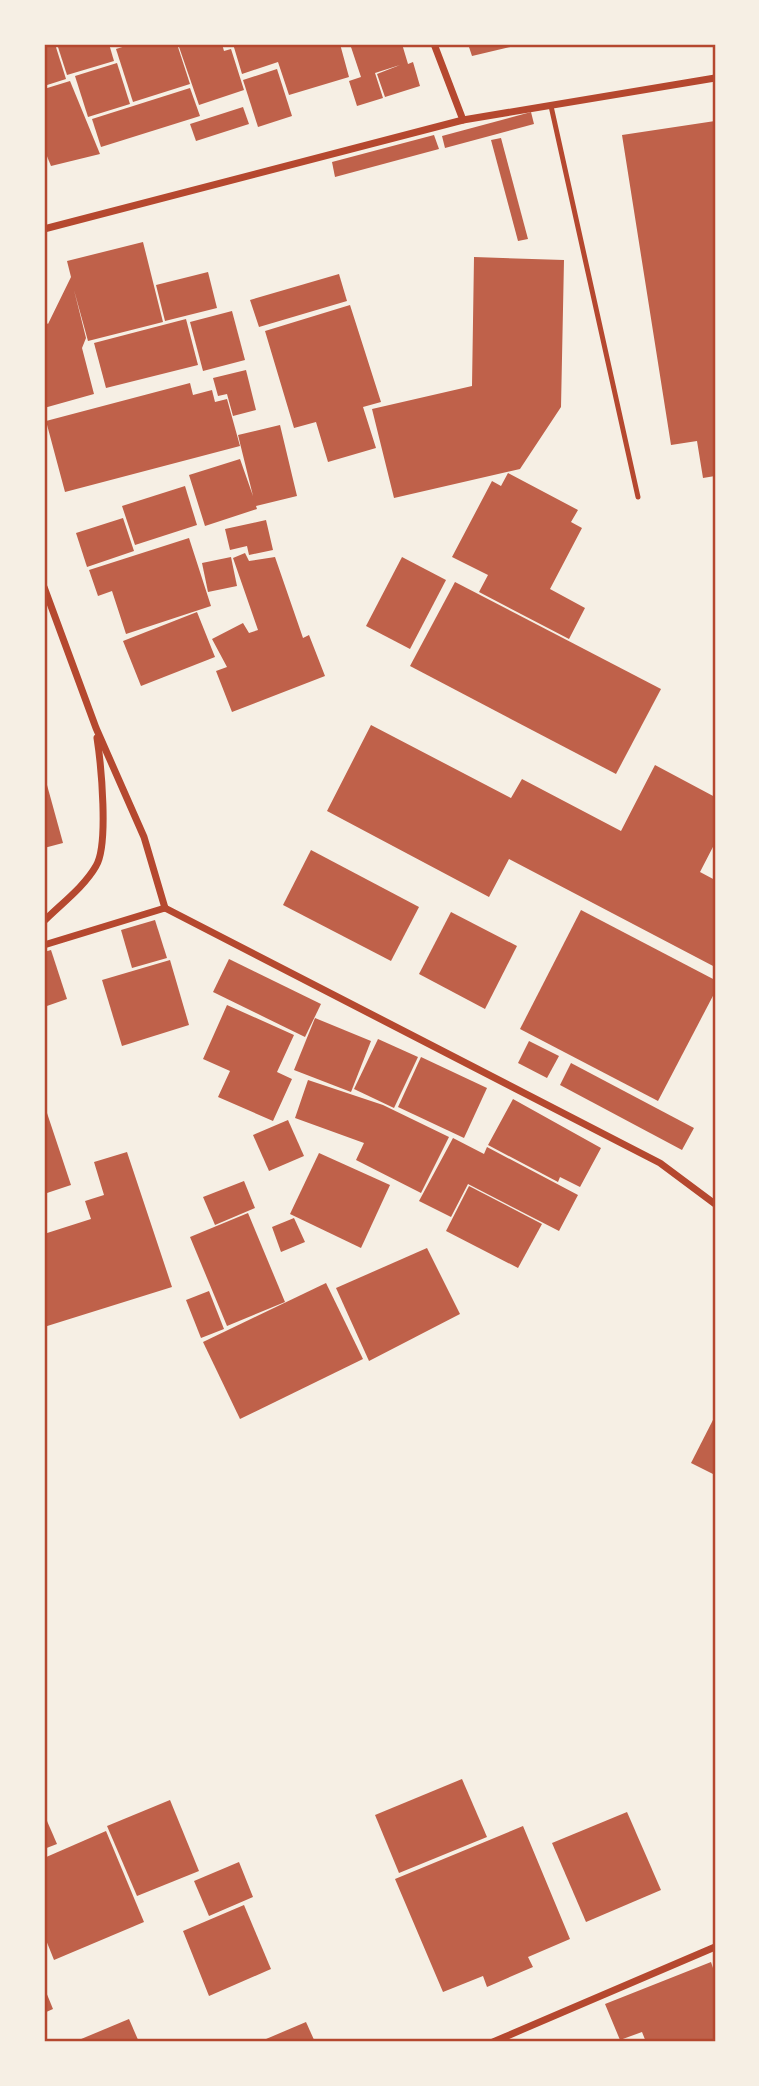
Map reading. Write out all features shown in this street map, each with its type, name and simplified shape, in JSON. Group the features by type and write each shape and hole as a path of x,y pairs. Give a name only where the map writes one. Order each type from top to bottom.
{"street":[{"path":"434,44 463,120"},
{"path":"44,229 463,120 715,78"},
{"path":"44,587 96,728 144,837 165,908"},
{"path":"44,921 89,877 99,863 104,788 96,728"},
{"path":"44,946 165,908 660,1163 715,1204"},
{"path":"493,2042 715,1947"}],"lane":[{"path":"551,106 638,497"}],"building":[{"path":"44,44 55,44 66,79 44,86"},
{"path":"57,44 109,44 114,61 67,75"},
{"path":"132,44 177,44 190,84 133,102 116,49"},
{"path":"178,44 222,44 224,51 231,49 244,90 199,105"},
{"path":"233,44 340,44 349,77 289,95 278,62 242,74"},
{"path":"350,44 402,44 408,64 413,62 420,86 385,97 377,74 400,65 375,73 383,98 357,106 349,81 361,77"},
{"path":"468,44 519,44 519,45 472,56"},
{"path":"117,63 130,104 88,117 75,76"},
{"path":"277,69 292,116 258,127 243,80"},
{"path":"70,81 100,154 51,166 44,149 44,89"},
{"path":"190,88 200,116 101,147 92,119"},
{"path":"243,107 249,124 196,141 190,124"},
{"path":"531,112 534,124 445,148 442,136"},
{"path":"715,121 715,476 703,478 697,441 671,445 622,135"},
{"path":"434,135 439,149 335,177 332,162"},
{"path":"501,138 528,239 518,241 491,140"},
{"path":"143,242 163,322 88,341 74,290 86,338 82,348 94,394 44,408 44,321 48,324 71,277 67,261"},
{"path":"474,257 564,260 561,407 520,469 394,498 372,409 472,386"},
{"path":"208,272 217,308 165,321 156,285"},
{"path":"339,274 347,301 259,327 250,300"},
{"path":"350,305 381,402 363,407 376,448 328,462 316,422 294,428 265,331"},
{"path":"232,311 245,360 203,371 190,322"},
{"path":"186,319 198,365 106,388 94,343"},
{"path":"246,370 256,410 233,416 227,394 218,396 213,378"},
{"path":"190,383 193,395 212,390 215,402 227,399 240,446 65,492 46,421"},
{"path":"280,425 297,496 256,506 257,509 205,526 189,475 240,459 253,496 238,435"},
{"path":"508,473 578,510 571,522 582,528 550,589 585,608 569,639 479,592 488,575 452,557 492,481 501,486"},
{"path":"185,486 197,525 135,545 122,506"},
{"path":"123,518 134,551 87,567 76,533"},
{"path":"266,520 273,550 249,555 247,546 230,550 225,529"},
{"path":"189,538 211,606 126,634 112,591 98,596 89,570"},
{"path":"245,553 249,561 275,557 303,638 309,635 325,676 232,712 216,671 227,667 212,639 243,623 249,633 258,630 233,558"},
{"path":"231,557 237,586 208,592 202,563"},
{"path":"402,557 446,580 410,649 366,626"},
{"path":"455,582 661,689 616,774 410,666"},
{"path":"197,612 215,657 141,686 123,641"},
{"path":"371,725 511,798 522,779 621,831 655,765 715,797 715,843 700,872 715,880 715,967 509,859 489,897 327,811"},
{"path":"44,774 63,843 44,848"},
{"path":"311,850 419,907 391,961 283,905"},
{"path":"581,910 715,980 715,992 658,1101 520,1029"},
{"path":"451,912 517,946 485,1009 419,974"},
{"path":"155,920 167,958 132,968 121,930"},
{"path":"51,950 67,999 44,1007 44,952"},
{"path":"229,959 321,1004 305,1037 213,992"},
{"path":"170,960 189,1025 122,1046 102,980"},
{"path":"227,1005 294,1035 277,1072 292,1079 273,1121 218,1097 230,1071 203,1059"},
{"path":"315,1018 371,1041 351,1092 294,1070"},
{"path":"378,1039 418,1057 394,1108 354,1089"},
{"path":"529,1041 559,1056 547,1078 518,1063"},
{"path":"421,1057 487,1088 464,1138 398,1107"},
{"path":"571,1063 694,1128 682,1150 560,1085"},
{"path":"308,1080 383,1105 449,1137 421,1193 356,1160 364,1143 295,1118"},
{"path":"513,1099 601,1148 580,1187 560,1177 558,1182 488,1145"},
{"path":"44,1104 71,1185 44,1194"},
{"path":"288,1120 304,1156 269,1171 253,1135"},
{"path":"453,1138 484,1154 487,1147 578,1195 559,1231 468,1184 451,1217 419,1201"},
{"path":"127,1152 172,1287 44,1327 44,1234 91,1219 85,1201 104,1195 94,1162"},
{"path":"319,1153 390,1185 361,1248 290,1214"},
{"path":"244,1181 255,1208 215,1225 203,1197"},
{"path":"469,1186 542,1224 518,1268 446,1231"},
{"path":"248,1213 285,1302 227,1326 190,1237"},
{"path":"294,1218 305,1242 281,1252 272,1227"},
{"path":"427,1248 460,1314 369,1361 336,1288"},
{"path":"326,1283 363,1359 240,1419 203,1342"},
{"path":"209,1291 224,1329 201,1338 186,1300"},
{"path":"715,1416 715,1475 691,1463"},
{"path":"462,1779 487,1837 399,1873 375,1815"},
{"path":"170,1800 199,1871 137,1896 107,1826"},
{"path":"627,1812 661,1890 586,1922 552,1843"},
{"path":"44,1814 57,1844 44,1849"},
{"path":"523,1826 570,1939 528,1957 533,1967 487,1987 483,1976 443,1992 395,1879"},
{"path":"106,1831 144,1922 54,1960 44,1935 44,1858"},
{"path":"239,1862 253,1897 209,1916 194,1881"},
{"path":"244,1905 271,1969 209,1996 183,1931"},
{"path":"711,1962 715,1974 715,2042 646,2042 642,2032 620,2040 605,2004"},
{"path":"44,1987 53,2009 44,2013"},
{"path":"129,2019 139,2042 74,2042"},
{"path":"306,2022 315,2042 259,2042"}]}
